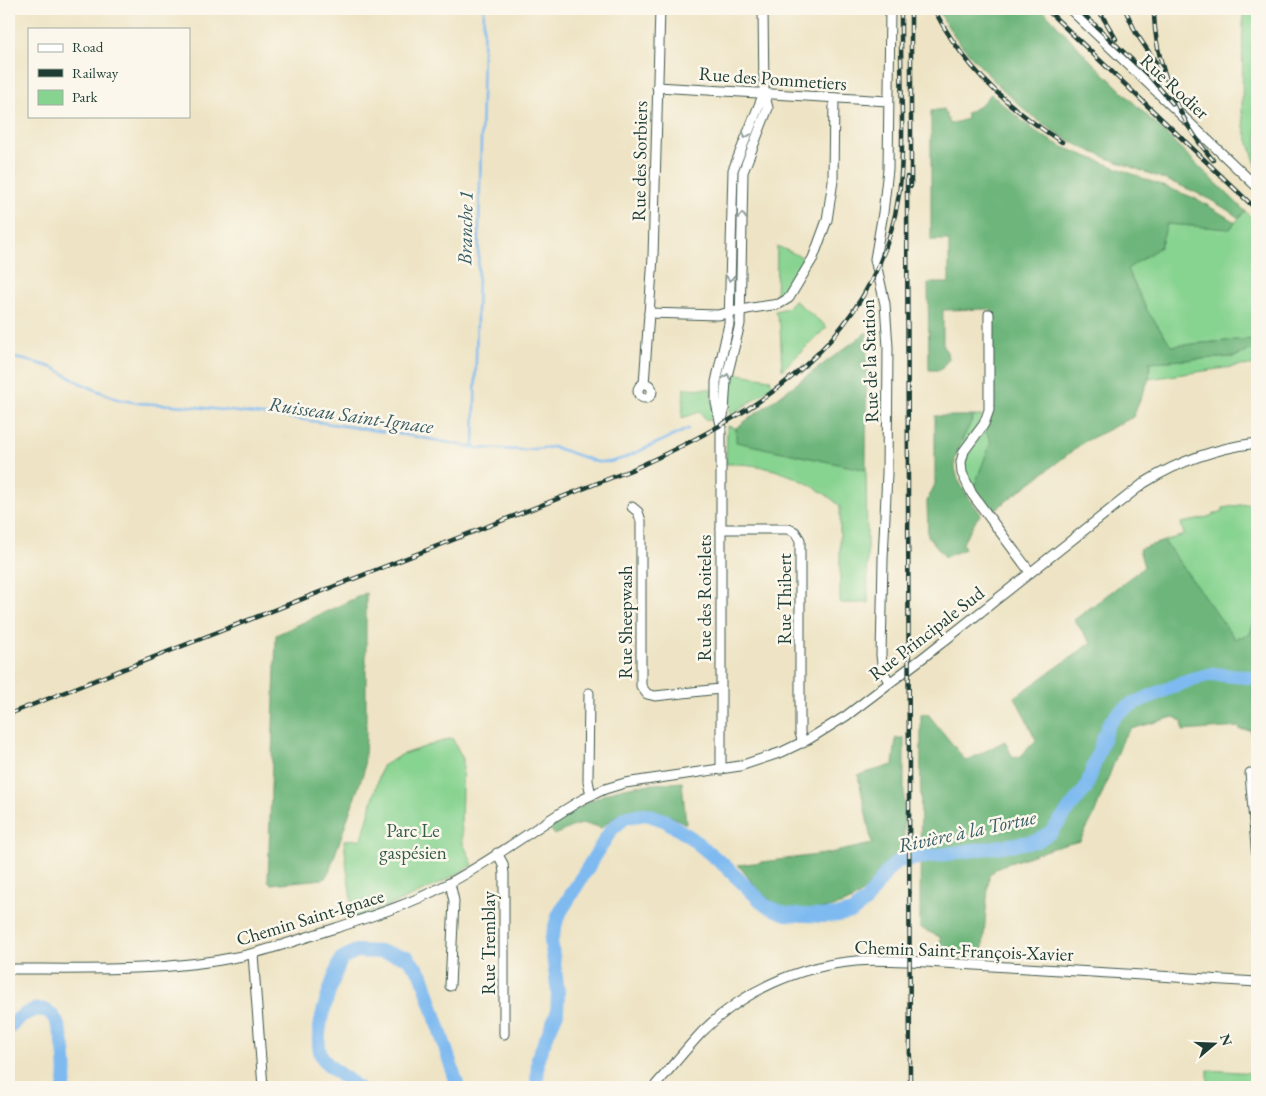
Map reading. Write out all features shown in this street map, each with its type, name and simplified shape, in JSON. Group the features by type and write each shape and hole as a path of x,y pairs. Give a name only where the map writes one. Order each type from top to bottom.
{"street":[{"name":"Rue des Sorbiers","path":"644,384 654,250 660,9"},
{"name":"Rue des Roitelets","path":"721,770 721,426 725,386 739,330 743,178 746,164 767,112 768,103 764,93 763,9"},
{"name":"Rue de la Station","path":"889,682 883,672 881,655 883,559 888,473 888,347 885,304 875,259 886,184 890,9"},
{"name":"Rue Rodier","path":"1070,9 1257,187"},
{"name":"Rue des Pommetiers","path":"657,87 888,101"},
{"name":"Rue des Roitelets","path":"721,426 717,408 716,382 728,332 732,177 735,164 764,93"},
{"path":"649,313 718,315 780,304 792,294 813,258 827,220 833,192 834,98"},
{"path":"732,177 743,178"},
{"path":"989,314 988,410 984,424 964,451 961,468 964,479 972,494 1030,572"},
{"name":"Rue Principale Sud","path":"591,795 611,787 633,782 721,770 760,760 803,743 846,716 925,656 1153,476 1174,465 1208,453 1257,443"},
{"name":"Rue Sheepwash","path":"632,507 638,512 641,521 640,686 647,694 655,696 720,689"},
{"name":"Rue Thibert","path":"721,529 789,529 795,532 800,540 800,733 803,743"},
{"path":"589,693 588,781 591,795"},
{"path":"1250,773 1257,859"},
{"name":"Chemin Saint-Ignace","path":"9,969 151,968 253,954 388,911 426,895 450,883 591,795"},
{"name":"Rue Tremblay","path":"497,854 503,864 504,874 504,1034"},
{"path":"450,883 454,901 450,986"},
{"path":"253,954 263,1087"},
{"name":"Chemin Saint-François-Xavier","path":"654,1087 702,1033 738,1002 783,978 834,964 865,960 910,961 1257,982"}],"green space":[{"path":"938,9 1042,9 1090,60 1245,211 1239,218 1191,190 1086,149 1053,131 1010,97 983,69 964,48"},
{"path":"1243,9 1257,9 1257,168 1245,131 1242,113"},
{"path":"991,94 1025,123 1053,142 1197,199 1235,222 1230,229 1167,224 1160,247 1127,269 1148,312 1172,346 1257,339 1257,347 1234,357 1150,362 1149,379 1133,417 1084,442 992,512 974,487 991,442 985,430 993,406 992,309 943,310 943,346 947,352 948,359 941,370 929,370 928,283 949,283 949,240 931,240 931,111 944,109 950,124 967,119 966,113 978,107"},
{"path":"1245,211 1257,223 1257,339 1172,346 1148,312 1127,269 1160,247 1167,224 1230,229"},
{"path":"777,246 807,259 784,295 776,299"},
{"path":"794,300 827,327 782,370 780,325 775,311 787,308"},
{"path":"867,332 866,470 736,442 736,428"},
{"path":"1257,347 1257,365 1149,379 1150,362 1234,357"},
{"path":"733,373 770,379 773,386 730,416 730,384"},
{"path":"684,388 711,389 714,417 707,421 700,412 682,418"},
{"path":"935,416 974,416 957,451 955,469 961,485 981,514 963,543 965,549 945,557 928,536 927,501 935,484"},
{"path":"974,416 982,416 977,427 955,458 957,451"},
{"path":"727,426 736,428 737,442 866,470 868,603 840,603 840,506 822,492 801,480 768,468 745,464 726,464"},
{"path":"985,430 991,442 974,487 968,478 965,464 970,451"},
{"path":"1257,502 1257,613 1250,634 1235,639 1164,541 1184,535 1181,523 1202,519 1223,511 1223,508"},
{"path":"1164,541 1235,639 1250,634 1257,613 1257,743 1252,743 1251,730 1240,730 1240,727 1183,731 1182,721 1174,717 1131,729 1124,737 1094,815 1080,841 998,867 989,876 982,959 941,957 940,937 920,928 921,714 928,714 966,761 1005,741 1013,758 1021,756 1036,740 1015,697 1091,643 1074,620 1144,567 1139,549"},
{"path":"366,593 366,738 364,771 329,872 324,879 271,884 268,880 276,635"},
{"name":"Parc Le gaspésien","path":"452,738 463,759 461,823 463,843 473,865 415,895 354,918 344,840 362,839 382,766 403,754"},
{"path":"896,738 904,738 904,850 896,854 885,864 855,899 834,907 797,910 778,905 766,897 738,865 825,854 872,844 858,775 893,765"},
{"path":"682,782 686,824 663,813 643,809 622,813 601,828 582,824 555,835 548,827 607,793 640,785"},
{"path":"1208,1070 1257,1073 1257,1087 1208,1087"}],"waterway":[{"name":"Branche 1","path":"474,447 484,9"},
{"name":"Ruisseau Saint-Ignace","path":"9,357 54,368 80,383 117,399 138,403 188,406 298,419 477,448 524,450 554,447 597,462 610,462 624,458 688,429"},
{"name":"Rivière à la Tortue","path":"537,1087 538,1057 557,1013 558,992 551,941 558,916 611,830 626,817 646,814 664,820 690,837 725,866 766,906 786,914 839,915 852,912 866,901 888,870 898,861 1037,841 1051,832 1086,788 1108,725 1117,714 1134,703 1192,679 1213,674 1257,678"},
{"name":"Rivière à la Tortue","path":"357,1087 331,1068 324,1060 320,1051 319,1039 320,1025 328,995 341,959 356,951 382,952 407,957 422,975 458,1087"},
{"name":"Rivière à la Tortue","path":"9,1028 23,1015 35,1010 47,1011 52,1015 60,1030 64,1050 66,1071 64,1087"}],"railway":[{"path":"9,714 631,470 723,424 765,397 804,367 837,332 865,292 886,247 899,194 901,174 901,9"},
{"path":"911,9 911,186"},
{"path":"934,9 958,49 989,84 1024,115 1062,142"},
{"path":"1046,9 1257,210"},
{"path":"1078,9 1151,78 1173,104"},
{"path":"1098,9 1116,39"},
{"path":"1125,9 1136,33 1161,70"},
{"path":"1154,9 1158,49 1170,89 1189,127 1213,160"},
{"path":"907,177 910,1087"}]}
